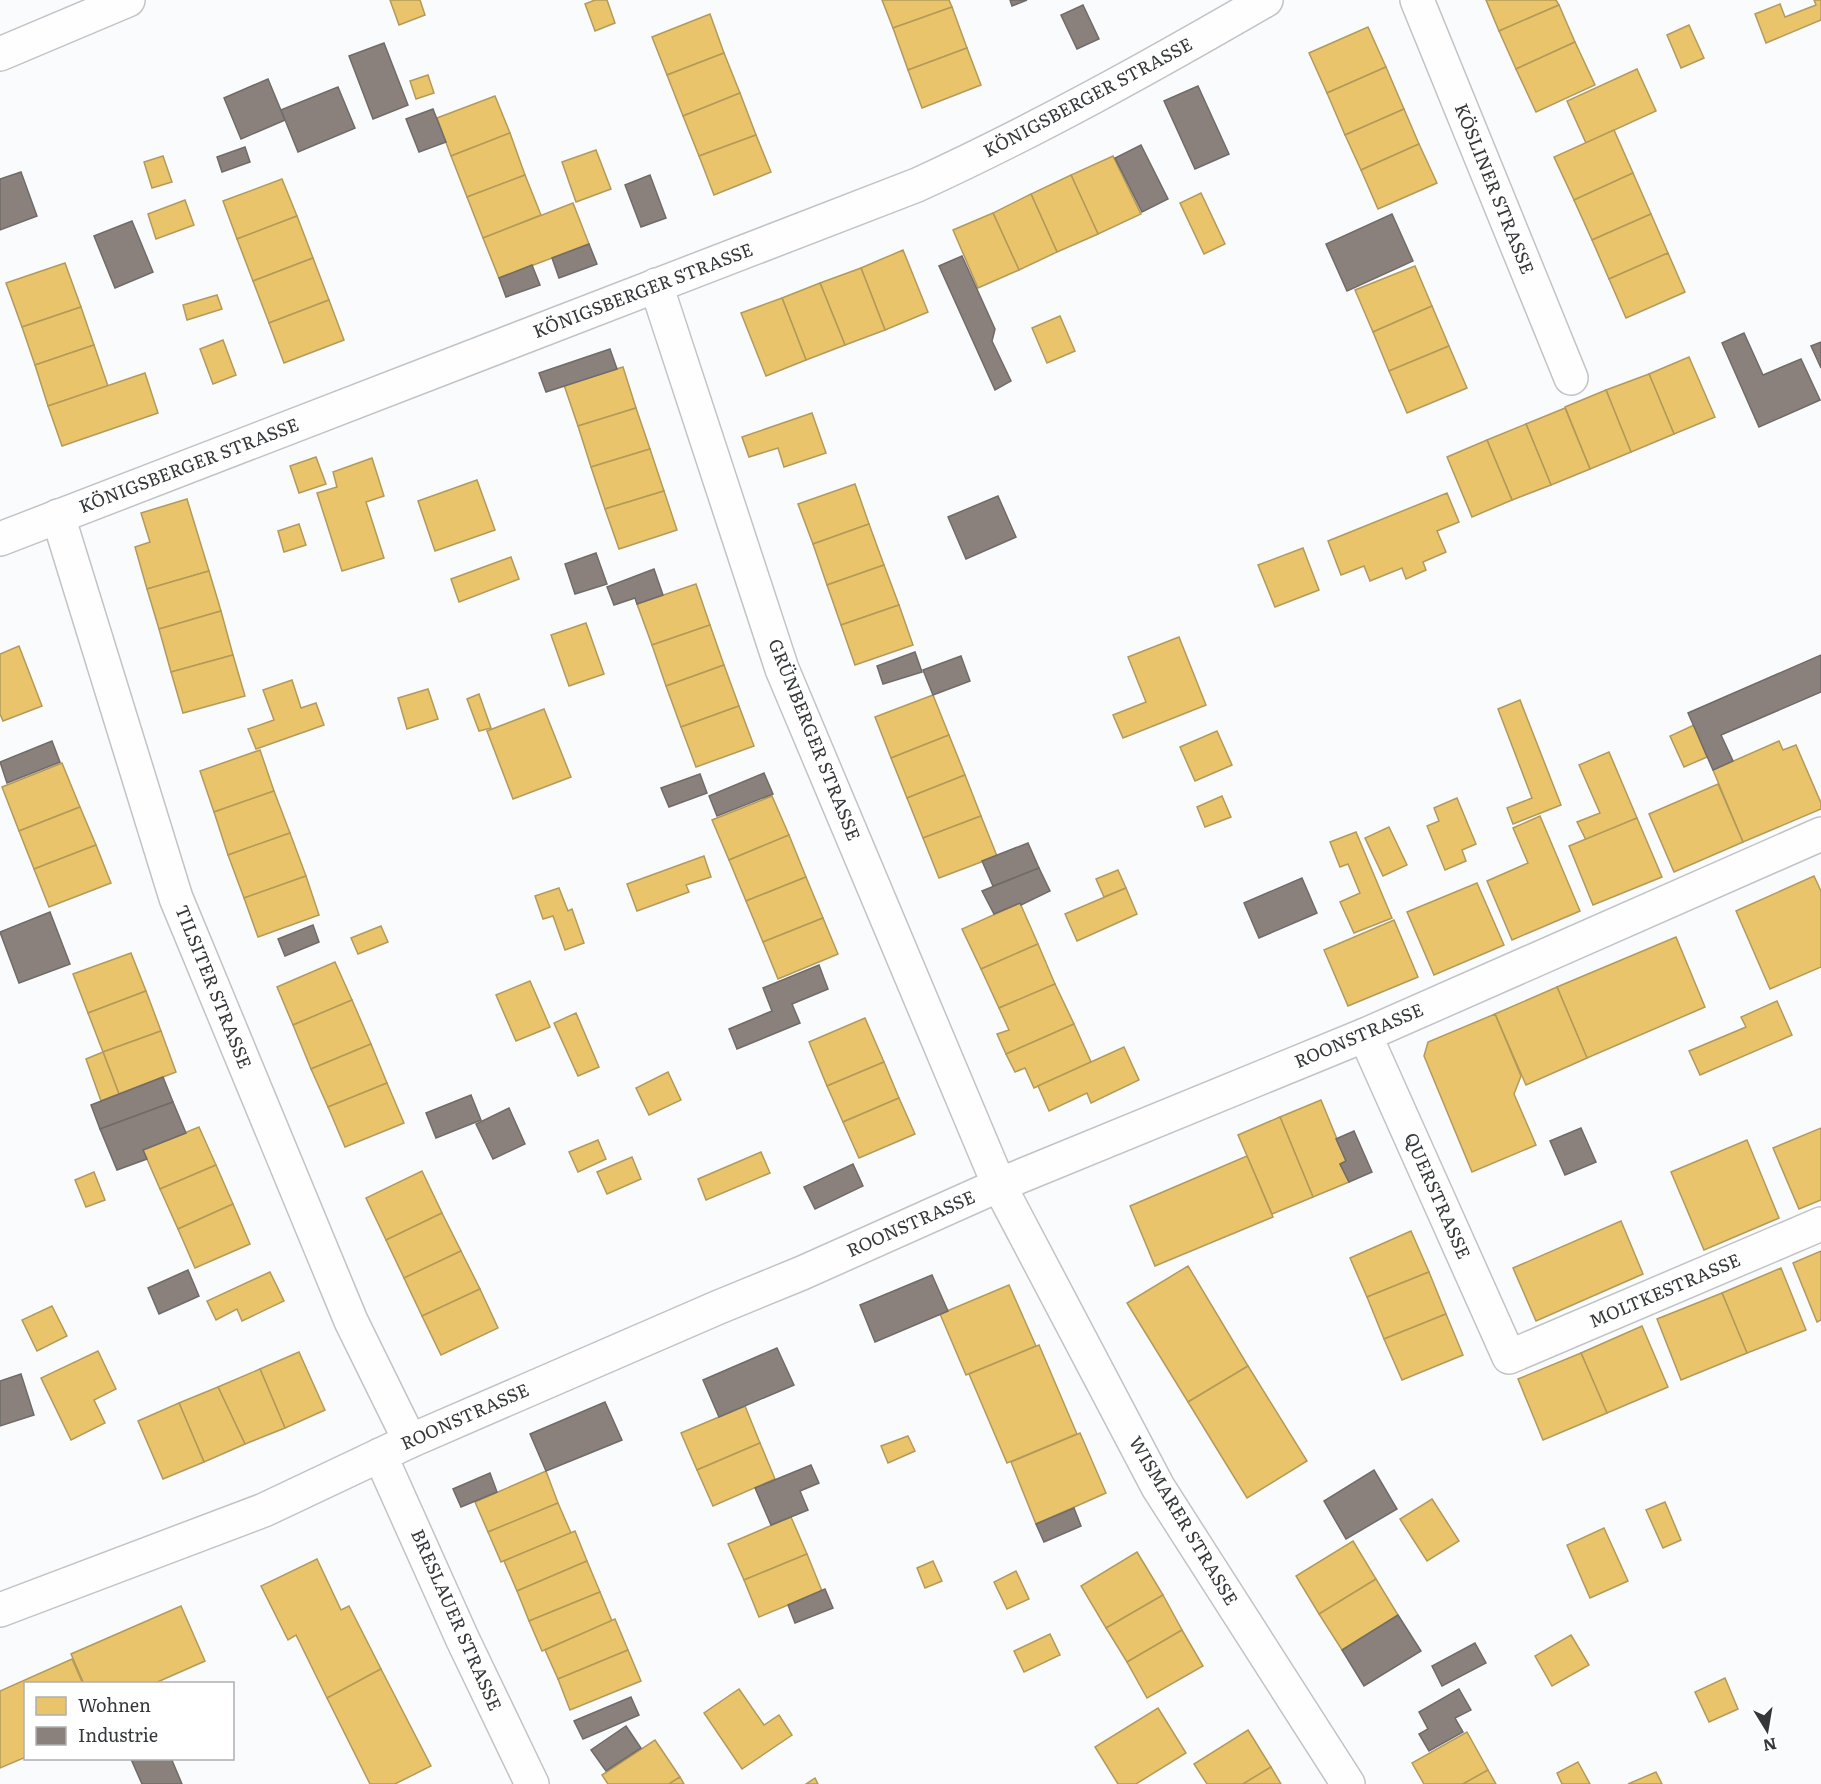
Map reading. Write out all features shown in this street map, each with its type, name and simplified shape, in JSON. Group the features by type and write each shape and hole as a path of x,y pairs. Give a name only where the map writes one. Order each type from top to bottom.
{"street":[{"path":"0,54 128,0"},
{"name":"KÖNIGSBERGER STRASSE","path":"0,539 837,217 956,167 1162,60 1266,0"},
{"name":"KÖSLINER STRASSE","path":"1418,0 1571,378"},
{"name":"GRÜNBERGER STRASSE","path":"656,285 782,669 999,1185"},
{"name":"TILSITER STRASSE","path":"58,516 177,898 351,1321 410,1441"},
{"name":"ROONSTRASSE","path":"0,1610 264,1510 410,1441 802,1273 999,1185 1365,1035 1821,834"},
{"name":"QUERSTRASSE","path":"1365,1035 1509,1357"},
{"name":"WISMARER STRASSE","path":"999,1185 1158,1487 1348,1784"},
{"name":"MOLTKESTRASSE","path":"1509,1357 1821,1224"},
{"name":"BRESLAUER STRASSE","path":"380,1455 462,1638 532,1784"}],"building: Wohnen":[{"path":"390,0 420,0 425,15 399,25"},
{"path":"595,0 607,0 615,23 595,31 585,4"},
{"path":"882,0 949,0 952,7 893,28"},
{"path":"1486,0 1556,0 1559,5 1499,31"},
{"path":"1814,0 1821,0 1821,20 1766,43 1755,14 1780,4 1785,17 1816,5"},
{"path":"1559,5 1575,42 1516,69 1499,31"},
{"path":"952,7 967,48 908,70 893,28"},
{"path":"710,14 724,53 667,75 652,37"},
{"path":"1689,25 1704,58 1681,68 1667,35"},
{"path":"1368,27 1386,67 1327,93 1309,53"},
{"path":"1575,42 1595,85 1536,112 1516,69"},
{"path":"967,48 981,85 922,108 908,70"},
{"path":"724,53 740,93 683,116 667,75"},
{"path":"1386,67 1404,109 1345,135 1327,93"},
{"path":"1637,69 1656,111 1586,143 1567,101"},
{"path":"428,75 434,93 416,99 410,81"},
{"path":"740,93 756,135 699,156 683,116"},
{"path":"495,96 510,133 451,156 437,118"},
{"path":"1404,109 1419,144 1361,170 1345,135"},
{"path":"1614,130 1633,173 1574,200 1554,157"},
{"path":"510,133 525,175 467,197 451,156"},
{"path":"756,135 771,172 714,195 699,156"},
{"path":"1419,144 1437,183 1378,209 1361,170"},
{"path":"596,150 611,189 576,202 562,162"},
{"path":"163,156 172,182 152,188 144,162"},
{"path":"1113,156 1141,214 1098,234 1071,175"},
{"path":"1633,173 1651,214 1592,240 1574,200"},
{"path":"525,175 541,215 483,238 467,197"},
{"path":"1071,175 1098,234 1057,252 1031,194"},
{"path":"282,179 297,216 237,239 223,201"},
{"path":"1201,193 1225,244 1204,254 1180,203"},
{"path":"1031,194 1057,252 1019,270 993,213"},
{"path":"185,200 194,225 156,239 148,214"},
{"path":"573,203 589,244 499,278 483,238"},
{"path":"993,213 1019,270 978,288 953,230"},
{"path":"1651,214 1668,253 1609,279 1592,240"},
{"path":"297,216 313,258 253,281 237,239"},
{"path":"903,250 928,312 885,330 861,268"},
{"path":"1668,253 1685,292 1626,318 1609,279"},
{"path":"313,258 329,300 269,323 253,281"},
{"path":"65,263 81,307 22,327 6,283"},
{"path":"1415,266 1432,306 1373,332 1355,290"},
{"path":"861,268 885,330 845,345 820,283"},
{"path":"820,283 845,345 806,360 782,298"},
{"path":"217,295 222,309 187,320 183,305"},
{"path":"782,298 806,360 766,376 741,313"},
{"path":"329,300 344,340 284,363 269,323"},
{"path":"1432,306 1449,346 1389,371 1373,332"},
{"path":"81,307 94,345 35,365 22,327"},
{"path":"1060,316 1075,351 1047,363 1032,328"},
{"path":"223,340 236,375 213,384 200,349"},
{"path":"94,345 108,386 48,406 35,365"},
{"path":"1449,346 1467,388 1407,413 1389,371"},
{"path":"1689,357 1715,417 1674,434 1649,374"},
{"path":"623,367 636,408 578,426 564,385"},
{"path":"145,373 158,413 62,446 48,406"},
{"path":"1649,374 1674,434 1631,452 1606,390"},
{"path":"1606,390 1631,452 1590,469 1565,407"},
{"path":"636,408 650,449 591,467 578,426"},
{"path":"1565,408 1590,469 1551,485 1526,424"},
{"path":"812,413 826,453 784,467 778,448 749,457 742,437"},
{"path":"1526,424 1551,485 1512,500 1487,440"},
{"path":"1487,440 1512,500 1472,517 1447,457"},
{"path":"650,449 664,491 605,509 591,467"},
{"path":"316,457 326,484 299,493 290,466"},
{"path":"372,458 384,496 366,502 384,558 342,571 317,493 337,487 333,472"},
{"path":"477,480 495,530 435,551 418,501"},
{"path":"855,484 869,524 813,544 798,504"},
{"path":"664,491 677,530 619,549 605,509"},
{"path":"1447,493 1459,522 1437,531 1446,552 1423,562 1426,570 1406,579 1402,568 1370,581 1364,566 1341,575 1328,541"},
{"path":"187,499 209,571 147,589 135,547 150,542 141,513"},
{"path":"299,524 306,545 284,552 278,531"},
{"path":"869,524 884,565 827,585 813,544"},
{"path":"1303,548 1319,590 1275,607 1258,565"},
{"path":"511,557 519,579 459,602 451,579"},
{"path":"884,565 899,605 841,625 827,585"},
{"path":"209,571 221,611 159,629 147,589"},
{"path":"696,584 710,625 652,645 637,604"},
{"path":"899,605 913,645 855,665 841,625"},
{"path":"221,611 233,655 171,672 159,629"},
{"path":"586,623 604,674 569,686 551,635"},
{"path":"710,625 724,665 666,686 652,645"},
{"path":"1179,637 1206,705 1123,738 1113,715 1146,702 1128,657"},
{"path":"19,646 42,706 3,721 0,714 0,654"},
{"path":"233,655 245,696 183,713 171,672"},
{"path":"724,665 739,706 681,727 666,686"},
{"path":"292,680 301,708 316,703 324,725 256,749 248,729 274,720 263,690"},
{"path":"428,689 438,719 407,729 398,698"},
{"path":"479,694 491,728 479,731 467,699"},
{"path":"933,695 949,735 891,758 875,717"},
{"path":"1520,700 1561,805 1513,824 1507,808 1532,798 1498,709"},
{"path":"739,706 754,746 696,767 681,727"},
{"path":"544,709 571,777 513,799 487,731"},
{"path":"1694,725 1707,757 1684,767 1670,736"},
{"path":"1217,731 1232,765 1195,781 1180,747"},
{"path":"949,735 965,775 907,798 891,758"},
{"path":"1779,741 1783,750 1796,745 1821,803 1821,809 1743,842 1713,770"},
{"path":"260,750 274,791 214,812 200,771"},
{"path":"1609,752 1637,818 1586,840 1577,822 1600,813 1579,765"},
{"path":"62,763 80,807 19,831 2,787"},
{"path":"965,775 981,816 923,838 907,798"},
{"path":"1718,784 1743,842 1674,872 1649,814"},
{"path":"274,791 290,833 228,855 214,812"},
{"path":"772,796 789,835 729,860 712,820"},
{"path":"1222,796 1231,817 1205,827 1197,807"},
{"path":"1457,798 1476,844 1462,850 1466,861 1445,870 1427,826 1439,821 1434,808"},
{"path":"80,807 96,845 34,869 19,831"},
{"path":"981,816 997,856 939,878 923,838"},
{"path":"1540,816 1580,911 1512,940 1487,881 1528,863 1513,828"},
{"path":"1637,818 1662,877 1593,905 1569,846"},
{"path":"1389,827 1407,865 1383,876 1365,838"},
{"path":"1356,832 1392,918 1354,933 1340,902 1360,893 1348,864 1340,867 1330,842"},
{"path":"290,833 306,876 244,898 228,855"},
{"path":"789,835 806,877 746,901 729,860"},
{"path":"96,845 111,883 49,907 34,869"},
{"path":"704,856 711,877 686,885 689,892 637,911 627,884"},
{"path":"1118,870 1126,888 1104,897 1096,879"},
{"path":"306,876 319,915 258,937 244,898"},
{"path":"1814,876 1821,891 1821,967 1770,989 1736,911"},
{"path":"806,877 823,918 763,942 746,901"},
{"path":"1477,883 1504,945 1434,975 1407,912"},
{"path":"559,888 568,911 572,909 584,943 565,950 553,916 543,919 535,896"},
{"path":"1126,888 1137,914 1077,941 1065,914"},
{"path":"1020,903 1038,944 981,969 962,929"},
{"path":"823,918 838,954 778,979 763,942"},
{"path":"1394,920 1418,977 1348,1006 1324,950"},
{"path":"381,926 388,942 358,954 351,938"},
{"path":"1676,937 1705,1007 1587,1058 1557,987"},
{"path":"1038,944 1055,984 999,1008 981,969"},
{"path":"131,953 146,991 88,1013 73,974"},
{"path":"335,962 352,1000 293,1025 277,987"},
{"path":"530,981 550,1027 516,1041 496,995"},
{"path":"1055,984 1074,1024 1006,1054 997,1034 1009,1030 999,1008"},
{"path":"1557,987 1587,1058 1526,1085 1495,1014"},
{"path":"146,991 161,1031 103,1052 88,1013"},
{"path":"352,1000 371,1044 311,1069 293,1025"},
{"path":"1777,1001 1792,1035 1700,1075 1689,1051 1746,1027 1741,1017"},
{"path":"576,1013 599,1067 578,1076 554,1023"},
{"path":"1495,1014 1521,1076 1514,1094 1536,1145 1472,1172 1424,1056 1428,1042"},
{"path":"865,1018 884,1062 827,1086 809,1042"},
{"path":"1074,1024 1091,1062 1034,1088 1025,1068 1015,1072 1006,1054"},
{"path":"161,1031 176,1072 119,1094 103,1052"},
{"path":"371,1044 387,1083 328,1107 311,1069"},
{"path":"1124,1047 1139,1080 1091,1103 1087,1093 1049,1111 1038,1086"},
{"path":"103,1052 119,1094 101,1101 86,1059"},
{"path":"884,1062 899,1098 843,1122 827,1086"},
{"path":"668,1072 681,1100 649,1115 636,1088"},
{"path":"387,1083 404,1123 345,1147 328,1107"},
{"path":"899,1098 915,1134 859,1158 843,1122"},
{"path":"1321,1100 1346,1161 1340,1164 1349,1182 1313,1197 1280,1117"},
{"path":"1280,1117 1313,1197 1272,1214 1238,1135"},
{"path":"199,1127 216,1165 160,1189 143,1150"},
{"path":"1821,1128 1821,1200 1799,1209 1773,1148"},
{"path":"598,1140 606,1159 578,1172 569,1152"},
{"path":"1747,1140 1779,1218 1704,1250 1671,1172"},
{"path":"761,1152 770,1173 706,1200 698,1179"},
{"path":"1247,1156 1273,1217 1155,1266 1130,1206"},
{"path":"632,1157 641,1179 607,1194 597,1172"},
{"path":"216,1165 233,1204 178,1229 160,1189"},
{"path":"422,1171 442,1213 386,1240 366,1198"},
{"path":"94,1172 105,1200 86,1207 75,1180"},
{"path":"233,1204 250,1244 195,1268 178,1229"},
{"path":"442,1213 461,1251 404,1278 386,1240"},
{"path":"1621,1221 1643,1274 1536,1321 1513,1268"},
{"path":"1411,1231 1429,1272 1367,1297 1350,1258"},
{"path":"461,1251 480,1289 422,1316 404,1278"},
{"path":"1821,1251 1821,1320 1817,1322 1793,1263"},
{"path":"1188,1266 1248,1366 1188,1402 1127,1303"},
{"path":"1781,1268 1806,1330 1747,1353 1722,1293"},
{"path":"270,1272 284,1301 242,1321 237,1309 216,1320 207,1301"},
{"path":"1429,1272 1446,1314 1384,1339 1367,1297"},
{"path":"1009,1285 1036,1346 966,1375 940,1314"},
{"path":"480,1289 498,1328 441,1355 422,1316"},
{"path":"1722,1293 1747,1353 1681,1380 1657,1319"},
{"path":"52,1306 67,1336 37,1351 22,1320"},
{"path":"1446,1314 1463,1355 1402,1380 1384,1339"},
{"path":"1642,1326 1668,1387 1607,1413 1581,1353"},
{"path":"1039,1345 1077,1434 1007,1463 969,1374"},
{"path":"98,1351 116,1389 94,1400 105,1423 71,1440 41,1378"},
{"path":"299,1352 325,1410 285,1428 260,1369"},
{"path":"1581,1353 1607,1413 1543,1440 1518,1379"},
{"path":"1248,1366 1307,1461 1247,1498 1188,1402"},
{"path":"260,1369 285,1428 245,1444 218,1387"},
{"path":"218,1387 245,1444 204,1462 179,1403"},
{"path":"179,1403 204,1462 163,1479 138,1421"},
{"path":"745,1406 760,1443 697,1470 681,1433"},
{"path":"1080,1433 1106,1493 1036,1524 1011,1462"},
{"path":"908,1436 915,1451 888,1463 881,1446"},
{"path":"760,1443 775,1479 713,1506 697,1470"},
{"path":"546,1471 558,1503 488,1532 475,1502"},
{"path":"1432,1499 1459,1541 1427,1561 1400,1519"},
{"path":"1665,1502 1681,1540 1663,1548 1646,1510"},
{"path":"558,1503 571,1533 501,1562 488,1532"},
{"path":"791,1517 807,1554 744,1580 728,1544"},
{"path":"1604,1528 1628,1581 1590,1598 1567,1545"},
{"path":"575,1531 587,1561 517,1591 504,1561"},
{"path":"1353,1541 1376,1579 1319,1614 1296,1576"},
{"path":"1137,1552 1163,1595 1106,1628 1081,1586"},
{"path":"807,1554 822,1591 759,1617 744,1580"},
{"path":"317,1559 341,1610 349,1606 381,1669 327,1698 296,1635 288,1640 261,1586"},
{"path":"587,1561 600,1592 529,1621 517,1591"},
{"path":"933,1561 942,1581 925,1588 917,1568"},
{"path":"1016,1571 1029,1599 1007,1609 994,1582"},
{"path":"1376,1579 1398,1615 1342,1650 1319,1614"},
{"path":"600,1592 612,1621 542,1651 529,1621"},
{"path":"1163,1595 1182,1630 1127,1662 1106,1628"},
{"path":"181,1606 205,1661 158,1682 83,1682 71,1654"},
{"path":"615,1619 628,1650 558,1679 545,1650"},
{"path":"1182,1630 1203,1666 1147,1698 1127,1662"},
{"path":"1050,1634 1060,1655 1024,1672 1014,1651"},
{"path":"1571,1635 1589,1665 1552,1686 1535,1656"},
{"path":"628,1650 641,1681 570,1710 558,1679"},
{"path":"72,1659 82,1682 24,1682 24,1758 0,1768 0,1691"},
{"path":"381,1669 431,1766 395,1784 370,1784 327,1698"},
{"path":"1725,1678 1738,1709 1709,1722 1695,1692"},
{"path":"739,1689 764,1725 779,1715 792,1735 742,1769 704,1713"},
{"path":"1158,1708 1186,1753 1136,1784 1118,1784 1095,1747"},
{"path":"1248,1730 1271,1767 1243,1784 1207,1784 1194,1764"},
{"path":"1467,1732 1488,1770 1463,1784 1424,1784 1412,1763"},
{"path":"655,1740 680,1777 669,1784 608,1784 602,1775"},
{"path":"1578,1762 1590,1784 1562,1784 1557,1773"},
{"path":"1271,1767 1281,1784 1243,1784"},
{"path":"1488,1770 1496,1784 1463,1784"},
{"path":"1656,1772 1662,1784 1628,1784"},
{"path":"680,1777 684,1784 669,1784"},
{"path":"815,1778 818,1784 806,1784"}],"building: Industrie":[{"path":"1010,0 1027,0 1012,6"},
{"path":"1083,5 1099,39 1077,49 1061,15"},
{"path":"384,43 408,105 373,119 349,56"},
{"path":"268,79 285,120 241,139 224,98"},
{"path":"1198,86 1229,154 1195,169 1164,101"},
{"path":"338,87 355,128 298,152 281,110"},
{"path":"433,109 446,142 419,152 406,119"},
{"path":"1141,145 1168,199 1142,212 1115,158"},
{"path":"245,147 250,162 222,172 217,157"},
{"path":"21,172 37,216 0,230 0,179"},
{"path":"650,175 666,218 641,227 625,185"},
{"path":"1392,214 1413,261 1347,291 1326,244"},
{"path":"132,221 153,272 115,288 94,236"},
{"path":"589,244 597,264 559,278 552,258"},
{"path":"962,256 995,329 992,341 1011,381 995,390 939,266"},
{"path":"532,265 540,285 506,297 499,278"},
{"path":"1744,333 1763,375 1801,359 1820,400 1759,427 1722,343"},
{"path":"1821,342 1821,368 1811,346"},
{"path":"610,349 617,369 546,392 539,373"},
{"path":"998,496 1016,537 966,559 948,517"},
{"path":"596,553 607,584 575,594 565,564"},
{"path":"654,569 663,595 637,604 635,598 614,605 607,587"},
{"path":"915,652 922,672 883,684 877,666"},
{"path":"1821,655 1821,692 1721,735 1733,761 1713,770 1688,713"},
{"path":"961,656 970,681 933,695 923,670"},
{"path":"52,741 60,762 7,783 0,762"},
{"path":"764,773 773,794 717,816 709,796"},
{"path":"700,774 707,793 669,807 661,788"},
{"path":"1028,843 1039,868 993,886 982,861"},
{"path":"1039,868 1050,891 1021,905 1020,903 994,914 982,891"},
{"path":"1302,878 1317,913 1259,938 1244,903"},
{"path":"50,912 70,964 19,983 0,932"},
{"path":"313,925 319,942 285,956 278,939"},
{"path":"819,965 828,989 792,1004 800,1023 737,1049 729,1029 772,1011 763,988"},
{"path":"163,1077 173,1102 100,1129 91,1105"},
{"path":"471,1095 481,1120 436,1138 426,1113"},
{"path":"173,1102 186,1133 143,1150 147,1159 117,1170 100,1129"},
{"path":"509,1108 525,1144 493,1159 476,1124"},
{"path":"1581,1128 1596,1162 1565,1175 1550,1141"},
{"path":"1354,1131 1372,1172 1349,1182 1340,1164 1346,1161 1336,1139"},
{"path":"853,1164 863,1186 815,1209 804,1187"},
{"path":"188,1270 199,1296 159,1314 148,1288"},
{"path":"932,1275 948,1311 875,1342 860,1305"},
{"path":"777,1348 794,1385 719,1417 703,1380"},
{"path":"21,1374 34,1415 0,1426 0,1381"},
{"path":"605,1402 622,1440 546,1471 530,1434"},
{"path":"811,1465 819,1483 800,1491 808,1510 771,1525 755,1488"},
{"path":"1374,1470 1397,1509 1346,1539 1324,1501"},
{"path":"490,1473 497,1492 461,1507 453,1489"},
{"path":"1074,1508 1081,1526 1044,1542 1036,1524"},
{"path":"825,1589 833,1608 795,1623 788,1605"},
{"path":"1398,1615 1421,1651 1364,1686 1342,1650"},
{"path":"1475,1643 1486,1663 1442,1686 1432,1666"},
{"path":"1459,1689 1471,1710 1455,1718 1463,1732 1429,1751 1419,1734 1428,1729 1419,1712"},
{"path":"631,1697 639,1715 583,1739 574,1721"},
{"path":"626,1726 641,1748 606,1771 591,1750"},
{"path":"131,1760 172,1760 182,1784 142,1784"}]}
